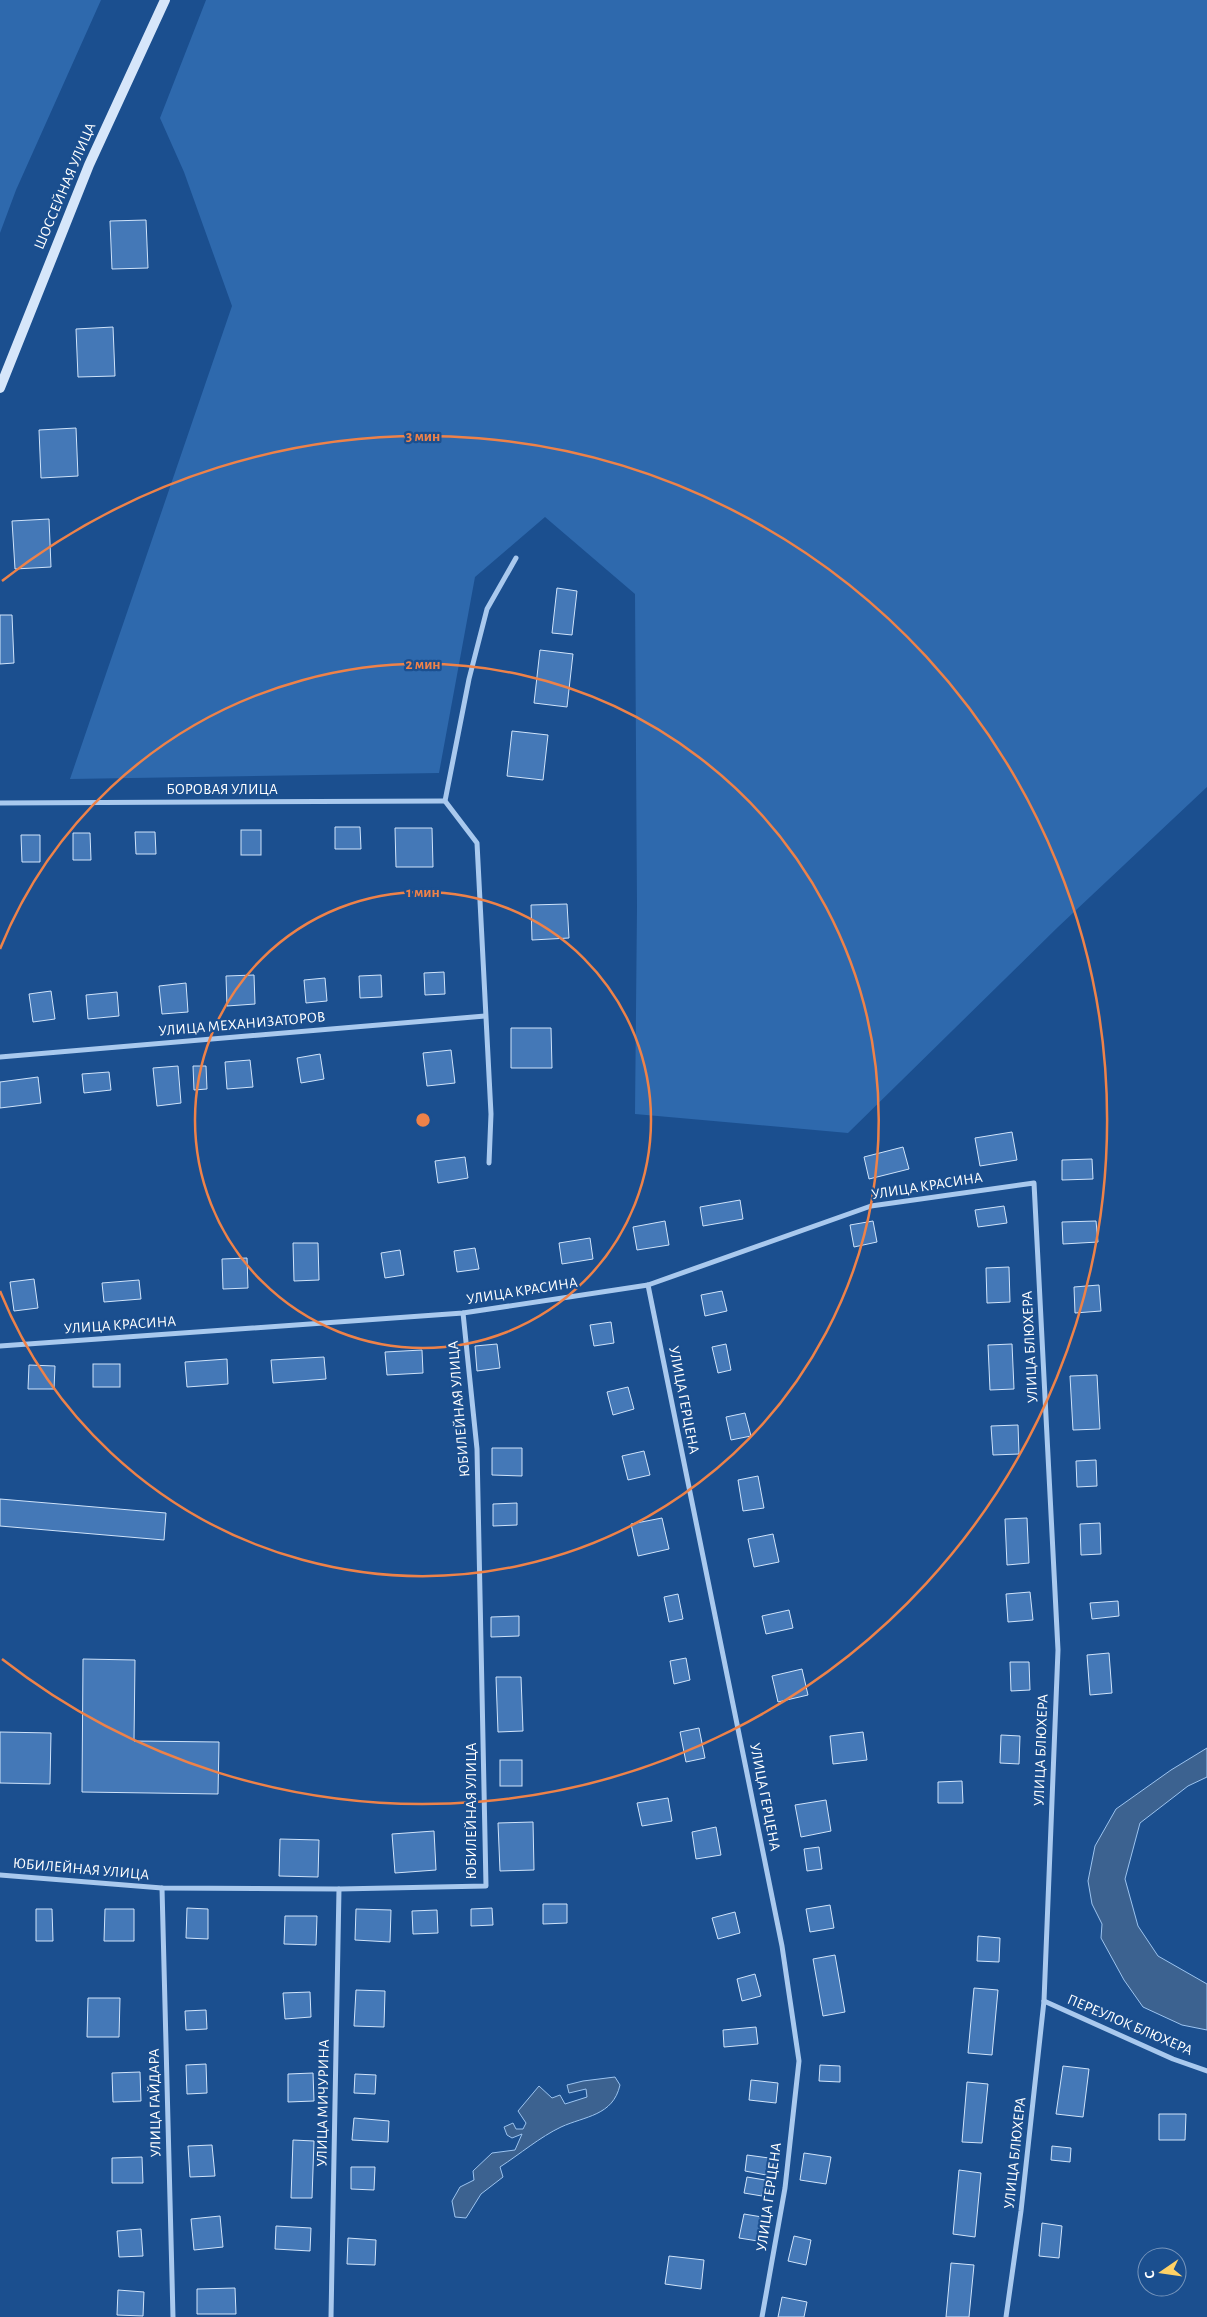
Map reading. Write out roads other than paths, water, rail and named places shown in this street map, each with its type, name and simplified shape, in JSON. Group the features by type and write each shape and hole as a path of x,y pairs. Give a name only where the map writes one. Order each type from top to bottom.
{"main road":[{"name":"ШОССЕЙНАЯ УЛИЦА","path":"0,388 88,164 165,0"}],"street":[{"path":"489,1163 491,1114 477,843 445,801 486,609 516,558"},
{"name":"БОРОВАЯ УЛИЦА","path":"0,803 445,801"},
{"name":"УЛИЦА МЕХАНИЗАТОРОВ","path":"0,1057 486,1016"},
{"name":"УЛИЦА КРАСИНА","path":"0,1346 463,1313 648,1285 871,1206 1034,1183"},
{"name":"УЛИЦА БЛЮХЕРА","path":"1006,2317 1021,2212 1044,2002 1058,1650 1034,1183"},
{"name":"УЛИЦА ГЕРЦЕНА","path":"648,1285 782,1946 799,2060 785,2188 762,2317"},
{"name":"ЮБИЛЕЙНАЯ УЛИЦА","path":"0,1875 162,1888 339,1889 486,1886 477,1449 463,1313"},
{"name":"УЛИЦА ГАЙДАРА","path":"162,1888 174,2317"},
{"name":"УЛИЦА МИЧУРИНА","path":"331,2317 339,1889"},
{"name":"ПЕРЕУЛОК БЛЮХЕРА","path":"1044,2002 1173,2059 1207,2071"}]}
